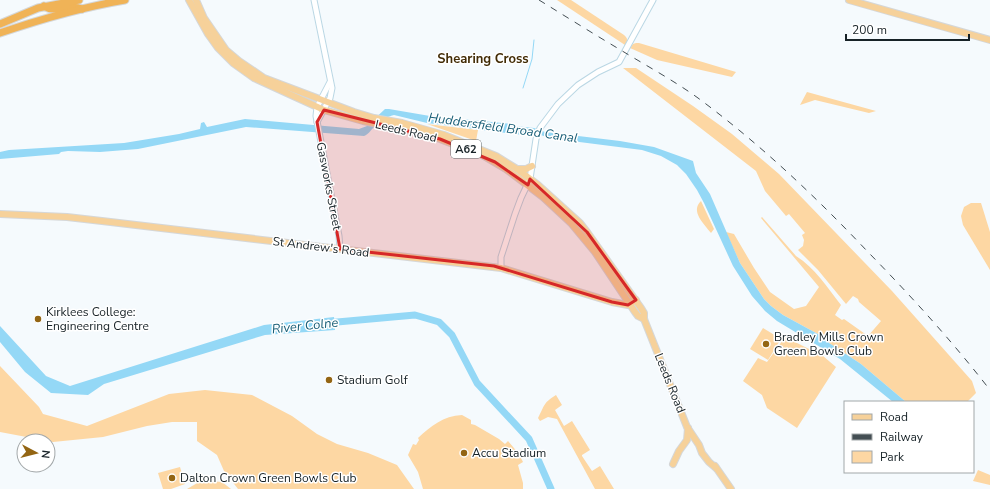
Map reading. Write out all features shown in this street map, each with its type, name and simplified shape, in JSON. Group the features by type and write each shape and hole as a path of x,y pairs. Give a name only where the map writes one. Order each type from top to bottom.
{"highway":[{"path":"0,24 47,7 78,0"},
{"path":"0,33 43,19 125,0"},
{"path":"47,7 55,10 75,6 82,9"},
{"path":"43,19 47,7"}],"main road":[{"name":"Leeds Road","path":"189,0 208,34 218,48 233,63 254,78 324,110 372,120 402,123 444,135 482,150 496,156 517,169 566,209 588,232 633,302 638,316 644,319 687,427 732,489"},
{"name":"Leeds Road","path":"196,0 204,18 226,50 264,78 366,116 372,120 396,128 440,139 484,156 495,162 528,185 571,223 633,302"},
{"path":"849,0 987,39"},
{"path":"517,169 526,169 532,166"},
{"name":"St Andrew's Road","path":"0,214 67,217 501,268 612,302 633,302"},
{"path":"673,464 679,451 687,440 687,427"}],"street":[{"path":"314,0 332,88 328,103 317,122"},
{"path":"490,267 496,265 501,257 521,198 528,185 536,139 540,128 558,104 578,85 598,72 619,62 653,0"},
{"path":"317,107 330,82"},
{"name":"Gasworks Street","path":"317,107 316,116 319,137 339,236 340,249"},
{"path":"501,257 501,268"}],"highlighted area":[{"path":"324,110 440,139 495,162 528,185 530,179 587,232 636,300 628,305 612,302 494,266 340,249 317,122"}],"green space":[{"path":"557,0 571,0 624,35 627,42 625,45"},
{"path":"636,43 736,72 732,77 657,60 630,48"},
{"path":"623,68 636,68 693,106 732,134 779,174 892,291 972,381 976,393 968,401 905,401 861,364 829,343 827,339 783,315 764,299 740,263 726,232 734,234 770,292 794,309 806,306 819,287 761,218 762,217 796,256 815,272 841,305 835,315 842,320 844,319 868,336 881,321 853,296 846,304 818,270 798,250 803,246 804,240 802,235 805,233 789,214 786,216 765,191 756,171"},
{"path":"807,92 876,111 869,113 815,100 800,105"},
{"path":"427,124 478,130 476,141"},
{"path":"701,201 714,229 711,233 697,213 698,205"},
{"path":"971,203 981,203 990,232 990,270 963,225 961,216 964,207"},
{"name":"Bradley Mills Crown Green Bowls Club","path":"763,328 781,339 768,360 750,349"},
{"path":"785,337 823,356 836,367 797,428 767,408 762,395 743,381 758,358 767,362"},
{"path":"0,366 39,407 43,414 87,426 169,394 205,390 252,395 292,416 317,434 337,444 368,453 397,465 414,489 238,489 224,471 217,455 197,441 197,422 172,422 147,426 103,437 56,442 56,433 16,433 16,435 0,432"},
{"path":"556,395 562,405 555,410 564,426 572,421 590,450 582,456 592,471 600,466 614,489 595,489 557,419 548,417 540,421 538,418 546,402"},
{"name":"Accu Stadium","path":"462,415 471,420 471,424 499,439 505,444 508,441 519,454 523,462 518,465 523,483 523,489 423,489 418,472 408,455 413,444 416,445 419,440 418,438 438,422 449,417"},
{"name":"Dalton Crown Green Bowls Club","path":"180,467 185,484 171,489 163,489 158,473"},
{"path":"978,470 990,475 990,485 973,481"},
{"path":"199,482 222,482 231,489 187,489"}],"water":[{"name":"Huddersfield Broad Canal","path":"385,109 389,109 430,116 512,124 514,126 534,128 545,132 620,141 654,147 693,161 696,173 710,194 740,263 764,299 783,315 827,339 829,343 861,364 905,401 892,401 840,359 777,321 765,311 752,296 733,266 704,203 686,174 677,165 661,156 642,150 548,138 539,135 523,135 427,123 394,115 380,122 364,136 246,127 138,149 100,152 68,151 61,152 59,154 0,159 0,152 9,150 124,143 179,134 200,129 201,123 204,122 207,127 245,119 359,129 367,126"},
{"path":"334,317 335,330 265,335 104,384 88,395 51,393 25,372 0,342 0,326 46,376 70,386 264,325"}],"waterway":[{"path":"523,88 532,59 534,40"},
{"name":"River Colne","path":"326,323 415,315 439,322 452,335 477,383 529,439 551,489"}],"railway":[{"path":"539,0 688,91 765,152 828,211 900,285 946,336 990,390"}],"place":[{"name":"Kirklees College: Engineering Centre","path":"38,319"},
{"name":"Bradley Mills Crown Green Bowls Club","path":"766,344"},
{"name":"Stadium Golf","path":"329,380"},
{"name":"Accu Stadium","path":"464,453"},
{"name":"Dalton Crown Green Bowls Club","path":"172,478"}],"district":[{"name":"Shearing Cross","path":"483,59"}]}
